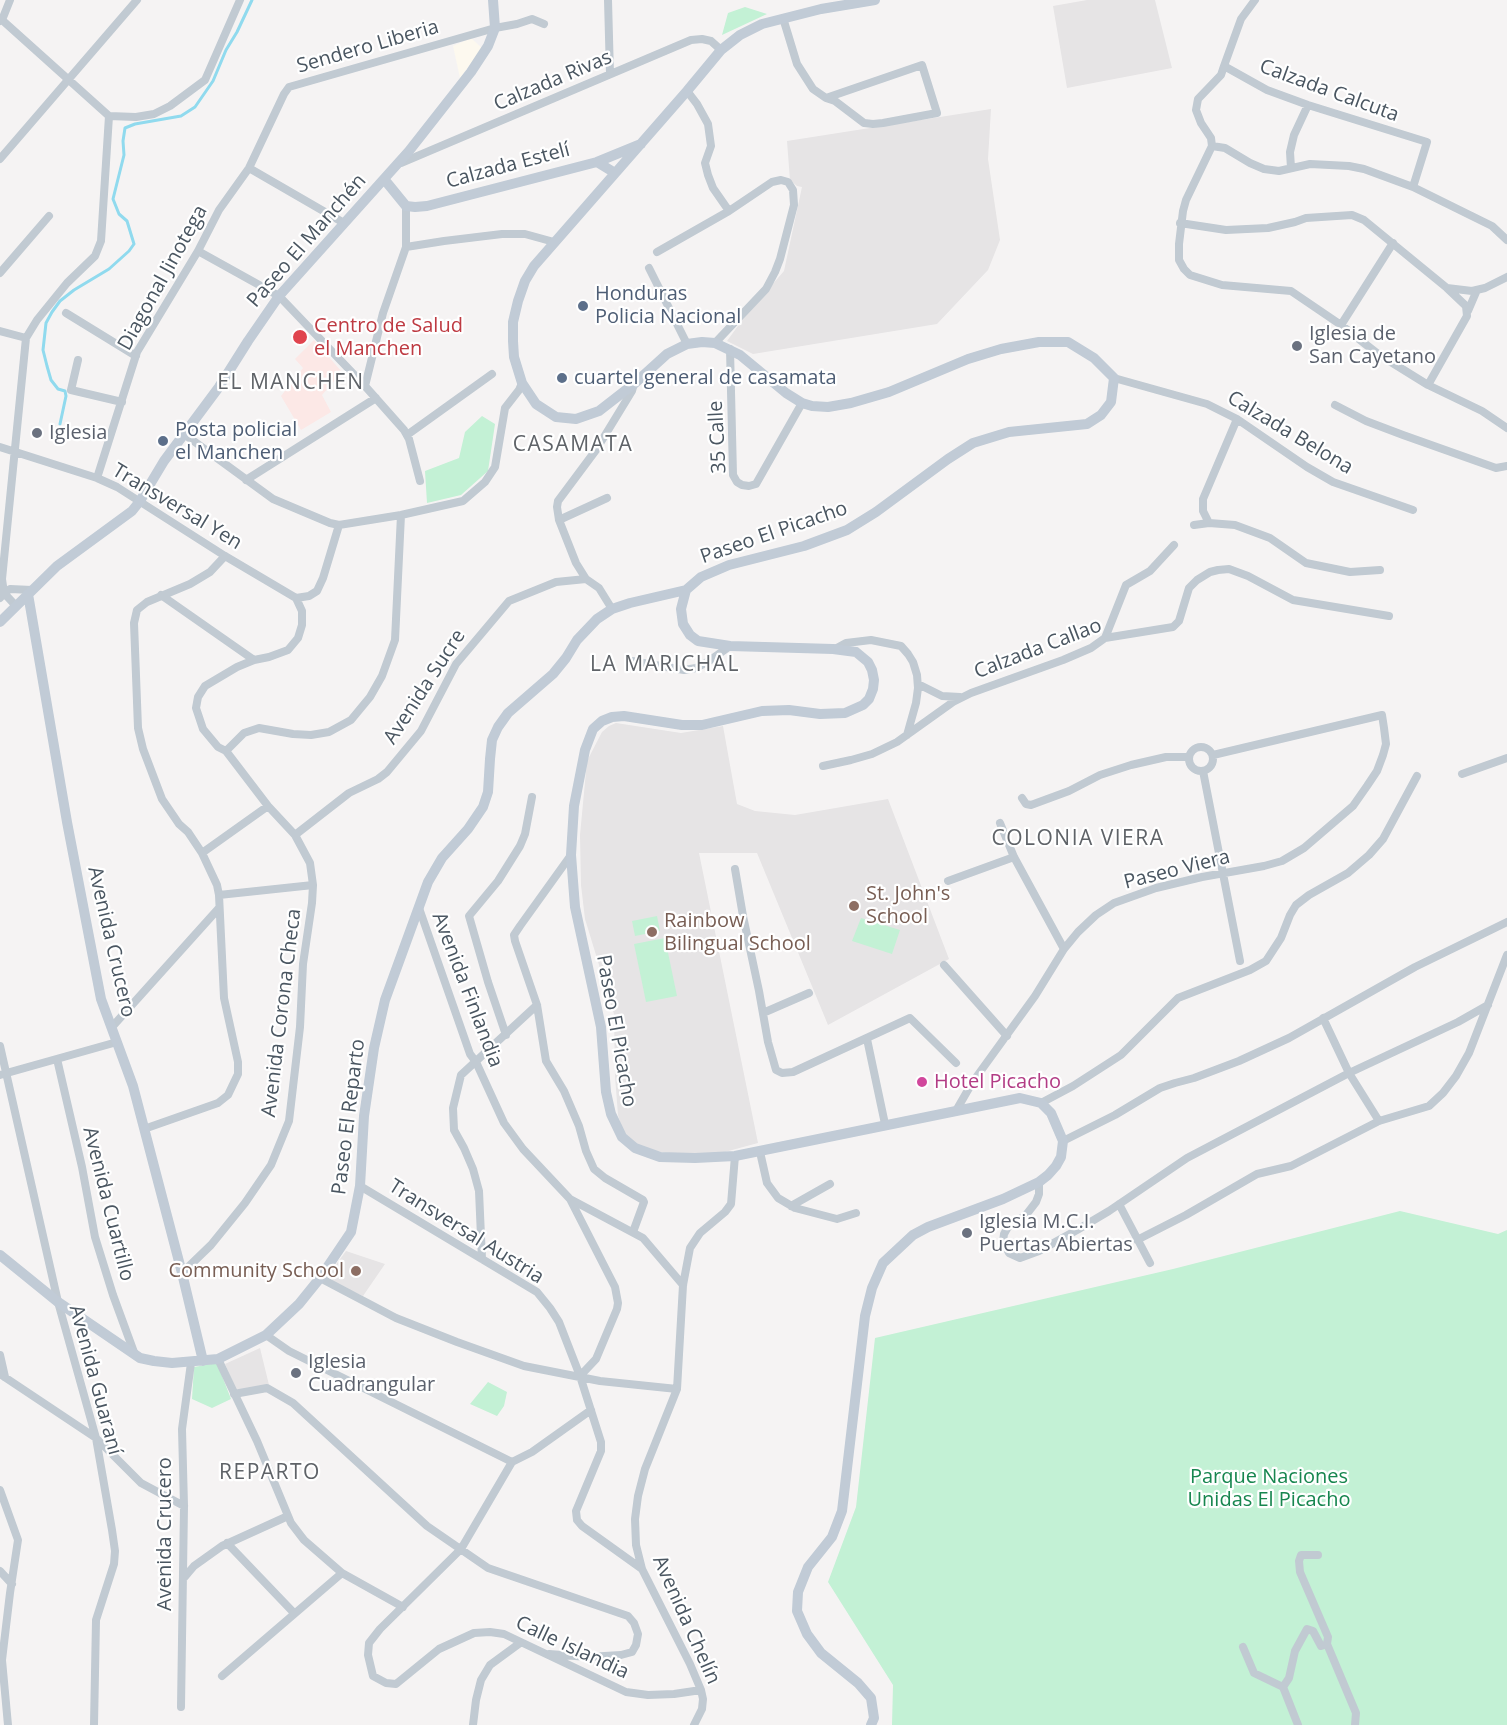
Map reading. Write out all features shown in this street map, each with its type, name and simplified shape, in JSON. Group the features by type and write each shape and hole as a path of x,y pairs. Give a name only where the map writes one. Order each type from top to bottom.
{"street":[{"path":"10,0 1,20 109,116 136,117 154,114 170,106 205,80 240,0"},
{"path":"0,159 137,0"},
{"name":"Paseo El Manchén","path":"0,622 57,566 132,511 140,501 279,296 396,165 471,72 488,46 495,28 493,0"},
{"path":"608,0 610,74"},
{"path":"875,0 820,9 762,24 740,35 721,50 554,242 525,281 513,322 514,357 522,383 536,404 556,417 576,419 599,411 667,354 687,344 702,342 715,343 730,350 802,403 828,408 890,392 1001,348 1039,342 1068,342 1094,358 1114,378"},
{"path":"1255,0 1241,19 1221,75 1198,99 1196,110 1211,138 1212,146 1186,200 1180,224 1179,260 1184,269 1190,275 1222,285 1291,291 1378,354 1428,385 1482,411 1507,428"},
{"path":"783,18 797,64 813,88 826,98 835,101 864,123 873,124 937,112 922,65 826,98"},
{"name":"Sendero Liberia","path":"249,168 289,87 495,28 532,19 544,24"},
{"name":"Calzada Rivas","path":"396,165 691,40 711,40 721,50"},
{"name":"Calzada Calcuta","path":"1224,66 1267,90 1427,142 1413,187"},
{"path":"687,91 708,124 711,146 705,163 708,176 713,188 729,211"},
{"path":"1291,168 1290,152 1294,135 1308,105"},
{"path":"2,595 26,338 67,282 95,256 101,241 109,116"},
{"path":"597,162 641,144"},
{"path":"1212,146 1226,148 1264,169 1279,171 1310,164 1349,166 1364,170 1413,187 1492,226 1507,240"},
{"name":"Calzada Estelí","path":"406,206 427,206 597,162 615,173"},
{"path":"249,168 344,223"},
{"name":"Diagonal Jinotega","path":"97,478 136,356 198,251 219,210 249,168"},
{"path":"365,386 383,313 406,248 406,206 384,179"},
{"path":"657,252 729,211 772,182 781,180 788,182 793,189 794,205 786,239 771,280 754,303 715,343"},
{"path":"1180,224 1226,230 1268,228 1306,218 1352,215 1364,220 1393,243 1447,288 1468,310"},
{"path":"0,273 49,216"},
{"path":"406,248 502,234 525,234 554,242"},
{"path":"1341,325 1393,243"},
{"path":"198,251 279,296 404,430 420,481"},
{"path":"649,268 687,344"},
{"path":"1447,288 1472,291 1507,278"},
{"path":"1428,385 1466,321 1477,290"},
{"path":"66,313 136,356"},
{"path":"0,331 26,338"},
{"name":"35 Calle","path":"730,350 733,475 742,486 756,484 802,403"},
{"path":"78,360 71,391 122,402"},
{"path":"407,435 492,374"},
{"name":"Calzada Belona","path":"1114,378 1207,404 1237,419 1333,482 1413,510"},
{"name":"Paseo El Picacho","path":"1041,1103 1020,1098 735,1156 660,1157 634,1148 622,1137 611,1114 606,1092 601,1027 575,908 571,855 574,806 585,750 592,729 612,717 624,716 682,726 702,725 762,711 789,710 820,714 852,711 869,699 873,689 872,670 868,662 856,652 833,649 730,646 698,641 686,630 681,609 686,590 701,577 729,565 804,546 847,530 973,443 1009,432 1087,424 1101,415 1111,402 1114,378"},
{"path":"184,434 273,499 339,525 402,515 463,501 485,482 495,467 505,408 522,383"},
{"path":"612,609 599,588 586,579 576,563 559,520 557,507 558,501 596,450 635,383"},
{"path":"246,480 376,398"},
{"path":"1335,405 1366,421 1496,468 1507,466"},
{"path":"1209,523 1203,511 1203,499 1237,419"},
{"name":"Transversal Yen","path":"0,447 97,478 117,487 296,598"},
{"path":"559,520 607,498"},
{"path":"226,752 244,733 259,728 293,734 311,735 329,732 351,720 370,697 382,676 394,640 402,515"},
{"path":"1194,525 1209,523 1235,525 1270,538 1306,564 1350,572 1380,570"},
{"path":"296,598 309,596 316,591 323,578 339,525"},
{"path":"1105,638 1126,585 1150,571 1174,544"},
{"path":"144,1129 218,1102 228,1095 238,1074 238,1062 224,998 217,885 202,853 162,799 143,749 138,728 134,623 137,610 147,602 190,584 210,572 225,556"},
{"name":"Calzada Callao","path":"918,684 942,696 962,698 1063,660 1091,648 1105,638 1159,631 1177,625 1189,588 1197,580 1218,570 1229,569 1248,576 1293,600 1389,616"},
{"name":"Avenida Sucre","path":"295,835 349,793 387,772 422,731 456,664 508,601 556,582 586,579"},
{"path":"2,595 10,589 30,592"},
{"name":"Paseo El Reparto","path":"0,1254 57,1302 140,1358 172,1363 218,1359 266,1335 299,1304 320,1278 351,1232 360,1186 364,1116 374,1048 385,1000 428,882 442,858 468,829 483,807 488,792 492,740 498,727 508,713 553,674 577,640 597,619 612,609 686,590"},
{"name":"Avenida Crucero","path":"30,592 76,869 101,999 133,1086 182,1273 202,1361"},
{"path":"2,595 16,606"},
{"path":"161,595 254,660"},
{"name":"Avenida Corona Checa","path":"182,1273 211,1245 245,1203 271,1165 289,1121 300,1027 303,963 313,885 310,863 295,835 268,806 226,752 218,747 203,729 196,708 198,697 206,686 237,667 288,650 298,638 302,626 302,611 296,598"},
{"path":"833,649 846,642 857,640 871,640 900,646 913,662 918,684 916,703 907,735"},
{"path":"632,661 684,670 696,668 710,661 730,646"},
{"path":"823,766 872,754 897,742 962,698"},
{"name":"Paseo Viera","path":"957,1109 972,1083 1035,996 1064,949 1084,926 1114,903 1156,888 1264,866 1282,861 1304,848 1353,806 1377,771 1386,744 1382,715 1213,755"},
{"path":"1200,747 1208,748 1213,755 1210,767 1203,771 1192,767 1189,757 1192,750 1200,747"},
{"path":"1022,798 1030,806 1069,791 1100,775 1131,765 1166,757 1189,757"},
{"path":"1462,774 1507,758"},
{"path":"1203,771 1240,961"},
{"path":"871,1725 874,1718 871,1698 858,1683 821,1653 807,1634 797,1611 798,1592 808,1568 832,1537 842,1511 865,1316 872,1288 883,1263 913,1235 928,1227 1003,1199 1039,1182 1048,1175 1061,1157 1063,1141 1051,1113 1041,1103 1073,1086 1121,1055 1178,998 1250,970 1266,961 1281,938 1296,904 1348,873 1383,839 1417,776"},
{"path":"506,1035 469,916 498,881 520,846 527,827 532,797"},
{"path":"202,853 268,806"},
{"path":"1000,823 1014,857 1064,949"},
{"path":"571,855 514,935 537,1005 546,1061 564,1091 594,1169 604,1178 644,1202 633,1232"},
{"path":"948,881 1014,857"},
{"path":"735,869 768,1042 777,1070 782,1073 793,1072 910,1018 956,1063"},
{"path":"219,895 313,885"},
{"name":"Avenida Finlandia","path":"418,907 470,1054 476,1062 492,1099 512,1135 570,1199 615,1287 618,1303 596,1359 580,1377"},
{"path":"112,1027 219,908"},
{"path":"1063,1141 1115,1115 1160,1088 1239,1061 1308,1028 1415,968 1507,922"},
{"path":"1137,1240 1257,1174 1291,1166 1379,1121 1429,1106 1456,1076 1468,1053 1507,955"},
{"path":"944,965 1007,1036"},
{"path":"763,1013 809,993"},
{"path":"482,1259 479,1191 473,1169 454,1130 453,1108 461,1075 537,1005"},
{"path":"1039,1182 1036,1202 1026,1215 1014,1222 1004,1234 1003,1241 1009,1253 1020,1258 1039,1251 1077,1230 1187,1158 1349,1073 1458,1022 1488,1005"},
{"path":"1323,1018 1349,1073 1379,1121"},
{"path":"867,1038 885,1124"},
{"path":"3,1074 117,1042"},
{"name":"Avenida Guaraní","path":"0,1046 3,1074 57,1302 96,1438 115,1551 114,1564 96,1620 94,1725"},
{"name":"Avenida Cuartillo","path":"57,1059 82,1167 95,1237 135,1355"},
{"path":"760,1152 767,1183 778,1197 791,1206 837,1219 856,1213"},
{"name":"Avenida Chelín","path":"696,1721 703,1700 701,1690 642,1569 636,1545 635,1520 645,1468 677,1389 683,1285 691,1247 700,1233 731,1204 735,1156"},
{"path":"791,1206 830,1184"},
{"name":"Transversal Austria","path":"360,1186 537,1292 559,1322 580,1377"},
{"path":"570,1199 647,1241 683,1285"},
{"path":"1119,1204 1150,1263"},
{"path":"320,1278 396,1318 524,1366 600,1381 677,1389"},
{"path":"266,1335 289,1351 512,1462"},
{"path":"0,1355 3,1376 96,1438 141,1483 184,1506"},
{"path":"218,1359 257,1441 291,1523 304,1540 342,1574 403,1607 461,1550 512,1462 532,1452 591,1410"},
{"name":"Avenida Crucero","path":"181,1707 184,1506 182,1429 191,1362"},
{"path":"580,1377 601,1443 601,1451 576,1511 577,1520 642,1569"},
{"path":"234,1394 267,1389 292,1404 428,1526 488,1568 628,1616 634,1623 638,1634 632,1652 621,1655 588,1657 542,1653"},
{"path":"0,1490 18,1540 2,1660 8,1725"},
{"path":"183,1580 194,1566 227,1543 288,1516"},
{"path":"227,1543 294,1613"},
{"path":"1318,1555 1301,1555 1300,1572 1328,1637 1327,1644 1356,1713 1355,1725"},
{"path":"0,1571 12,1584"},
{"path":"222,1676 342,1574"},
{"name":"Calle Islandia","path":"403,1607 369,1643 368,1655 373,1676 386,1683 396,1684 439,1649 474,1634 490,1632 504,1634 626,1692 648,1695 701,1690"},
{"path":"1283,1687 1289,1678 1295,1651 1307,1629 1313,1631 1321,1646 1327,1644"},
{"path":"472,1725 481,1680 490,1665 520,1643"},
{"path":"1243,1647 1254,1673 1283,1687 1298,1725"},
{"path":"687,1725 696,1721"}],"shaded area":[{"path":"1087,0 1155,0 1172,68 1067,88 1053,6"},
{"path":"471,38 482,48 460,78 453,46"},
{"path":"991,109 988,159 1000,240 988,270 937,324 753,354 727,341 784,271 802,187 790,180 787,141"},
{"path":"314,340 342,372 322,395 331,412 301,430 281,396 303,368 295,359"},
{"name":"Rainbow Bilingual School","path":"616,723 681,733 723,726 737,804 755,811 795,815 888,799 949,959 828,1025 757,853 699,853 758,1143 721,1153 669,1154 637,1146 626,1137 622,1128 618,1115 615,1076 614,1014 585,919 581,885 580,835 587,761 602,732"},
{"name":"Community School","path":"346,1251 385,1264 363,1296 326,1278"},
{"path":"260,1348 269,1385 236,1390 225,1364"}],"green space":[{"path":"745,7 767,14 722,35 728,13"},
{"path":"482,416 495,424 488,471 461,495 427,503 425,471 459,458 465,432"},
{"path":"657,916 660,931 635,936 632,921"},
{"path":"861,918 900,930 892,954 852,941"},
{"path":"665,938 677,996 646,1002 634,944"},
{"name":"Parque Naciones Unidas El Picacho","path":"1400,1211 1498,1234 1507,1230 1507,1725 892,1725 893,1685 828,1582 856,1507 875,1338 1173,1269"},
{"path":"217,1363 231,1399 212,1408 192,1399 194,1367"},
{"path":"488,1382 507,1392 504,1406 497,1416 470,1404"}],"waterway":[{"path":"60,424 66,396 65,391 58,389 51,380 47,366 43,350 46,323 60,301 109,269 134,244 127,221 119,214 113,199 124,155 125,128 135,124 181,116 195,107 213,81 252,0"}],"place":[{"name":"Honduras Policia Nacional","path":"583,306"},
{"name":"Centro de Salud el Manchen","path":"300,337"},
{"name":"Iglesia de San Cayetano","path":"1297,346"},
{"name":"cuartel general de casamata","path":"562,378"},
{"name":"Iglesia","path":"37,433"},
{"name":"Posta policial el Manchen","path":"163,441"},
{"name":"St. John's School","path":"854,906"},
{"name":"Rainbow Bilingual School","path":"652,932"},
{"name":"Hotel Picacho","path":"922,1082"},
{"name":"Iglesia M.C.I. Puertas Abiertas","path":"967,1233"},
{"name":"Community School","path":"356,1271"},
{"name":"Iglesia Cuadrangular","path":"296,1373"}],"district":[{"name":"EL MANCHEN","path":"291,383"},
{"name":"CASAMATA","path":"573,445"},
{"name":"LA MARICHAL","path":"665,665"},
{"name":"COLONIA VIERA","path":"1078,839"},
{"name":"REPARTO","path":"270,1473"}]}
